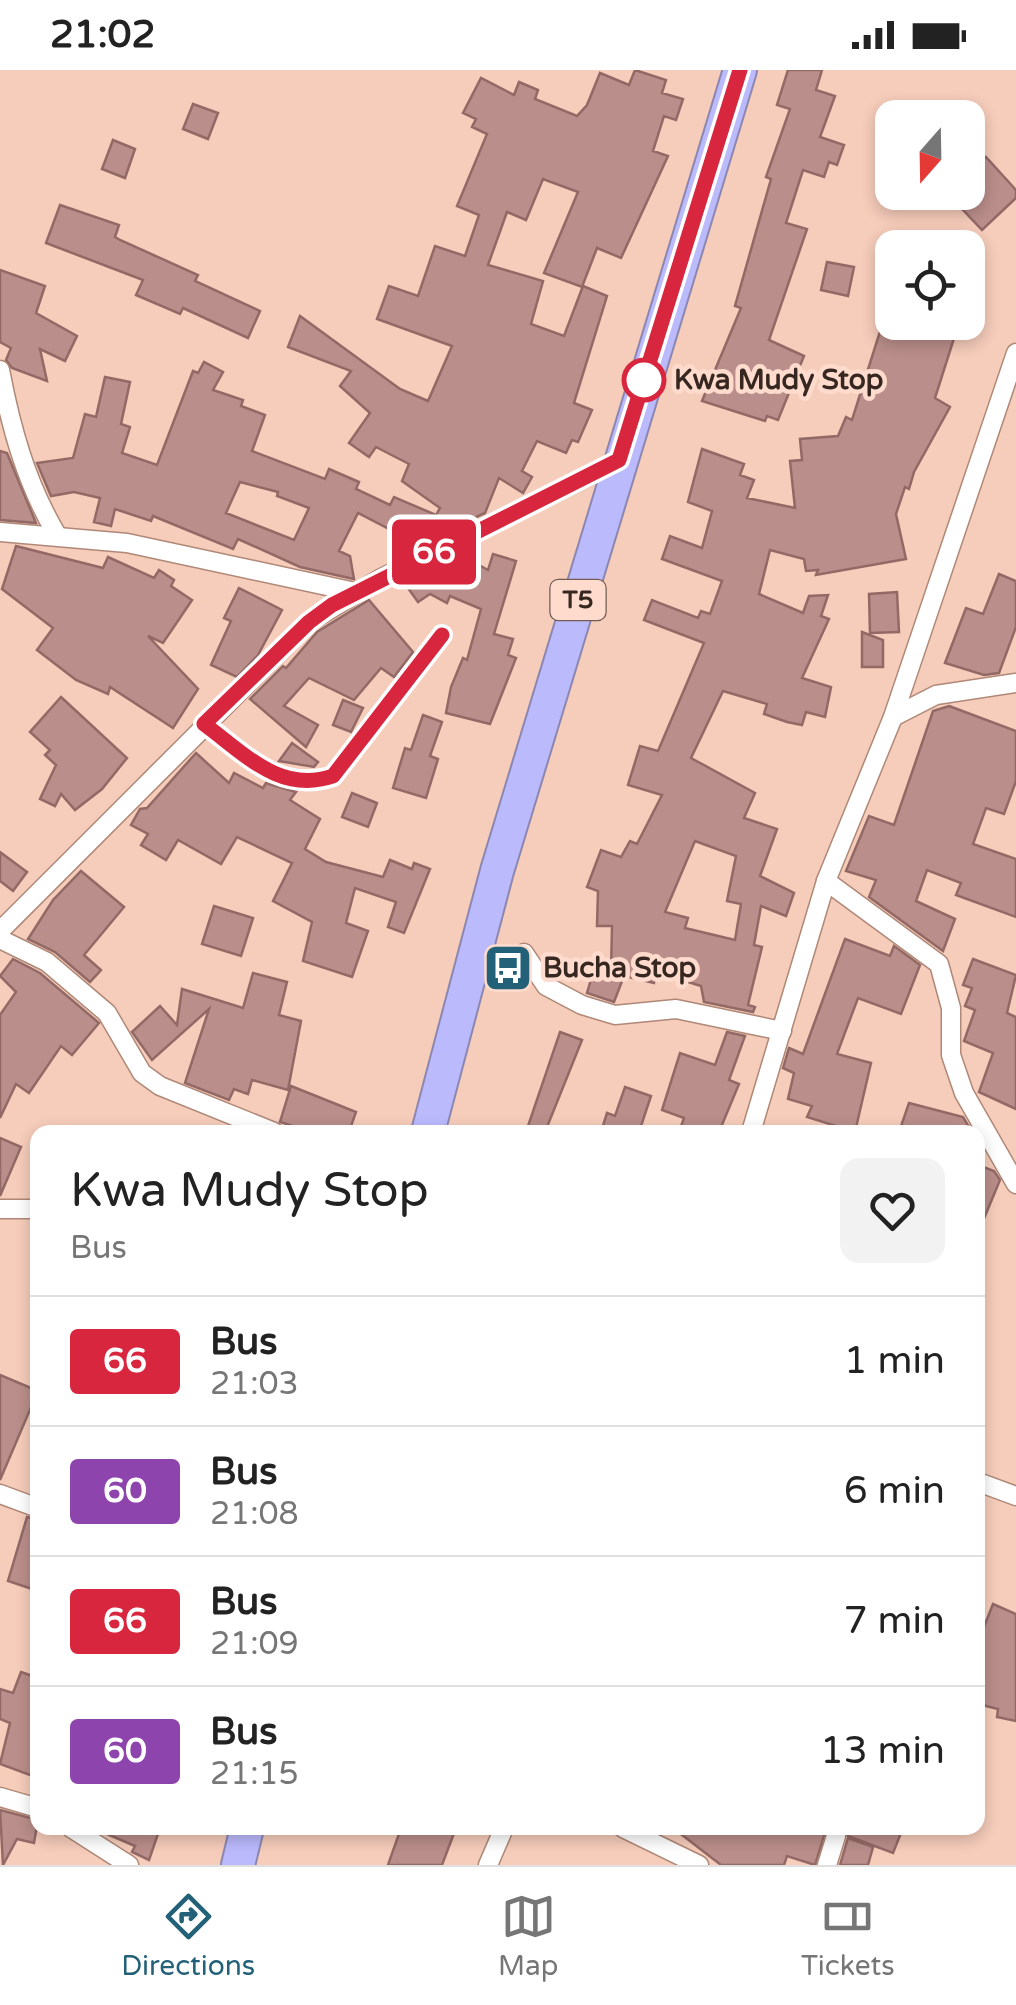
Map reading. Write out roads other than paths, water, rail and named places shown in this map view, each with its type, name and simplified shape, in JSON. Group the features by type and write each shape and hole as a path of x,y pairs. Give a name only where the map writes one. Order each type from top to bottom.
{"highway":[{"name":"T5","path":"430,1125 497,871 740,70"},
{"path":"238,1865 245,1835"}],"street":[{"path":"753,1125 826,882 893,717 1016,353"},
{"path":"0,370 10,422 27,475 57,534"},
{"path":"239,1125 142,1074 106,1013 46,962 0,935 204,724 309,622 355,592 619,460"},
{"path":"0,532 127,543 355,592"},
{"path":"204,724 292,782 312,784 333,776 442,635"},
{"path":"893,717 936,695 1016,683"},
{"path":"826,882 939,964 950,1008 951,1055 964,1093 982,1125"},
{"path":"524,953 546,986 582,1005 614,1014 676,1009 782,1031"},
{"path":"985,1130 1016,1184"},
{"path":"0,1209 30,1208"},
{"path":"985,1485 1016,1496"},
{"path":"0,1494 30,1505"},
{"path":"0,1797 30,1806"},
{"path":"82,1835 129,1865"},
{"path":"488,1865 501,1835"},
{"path":"638,1835 700,1865"},
{"path":"827,1865 836,1836"}],"place":[{"name":"Kwa Mudy Stop","path":"644,380"},
{"name":"Bucha Stop","path":"508,968"}]}
